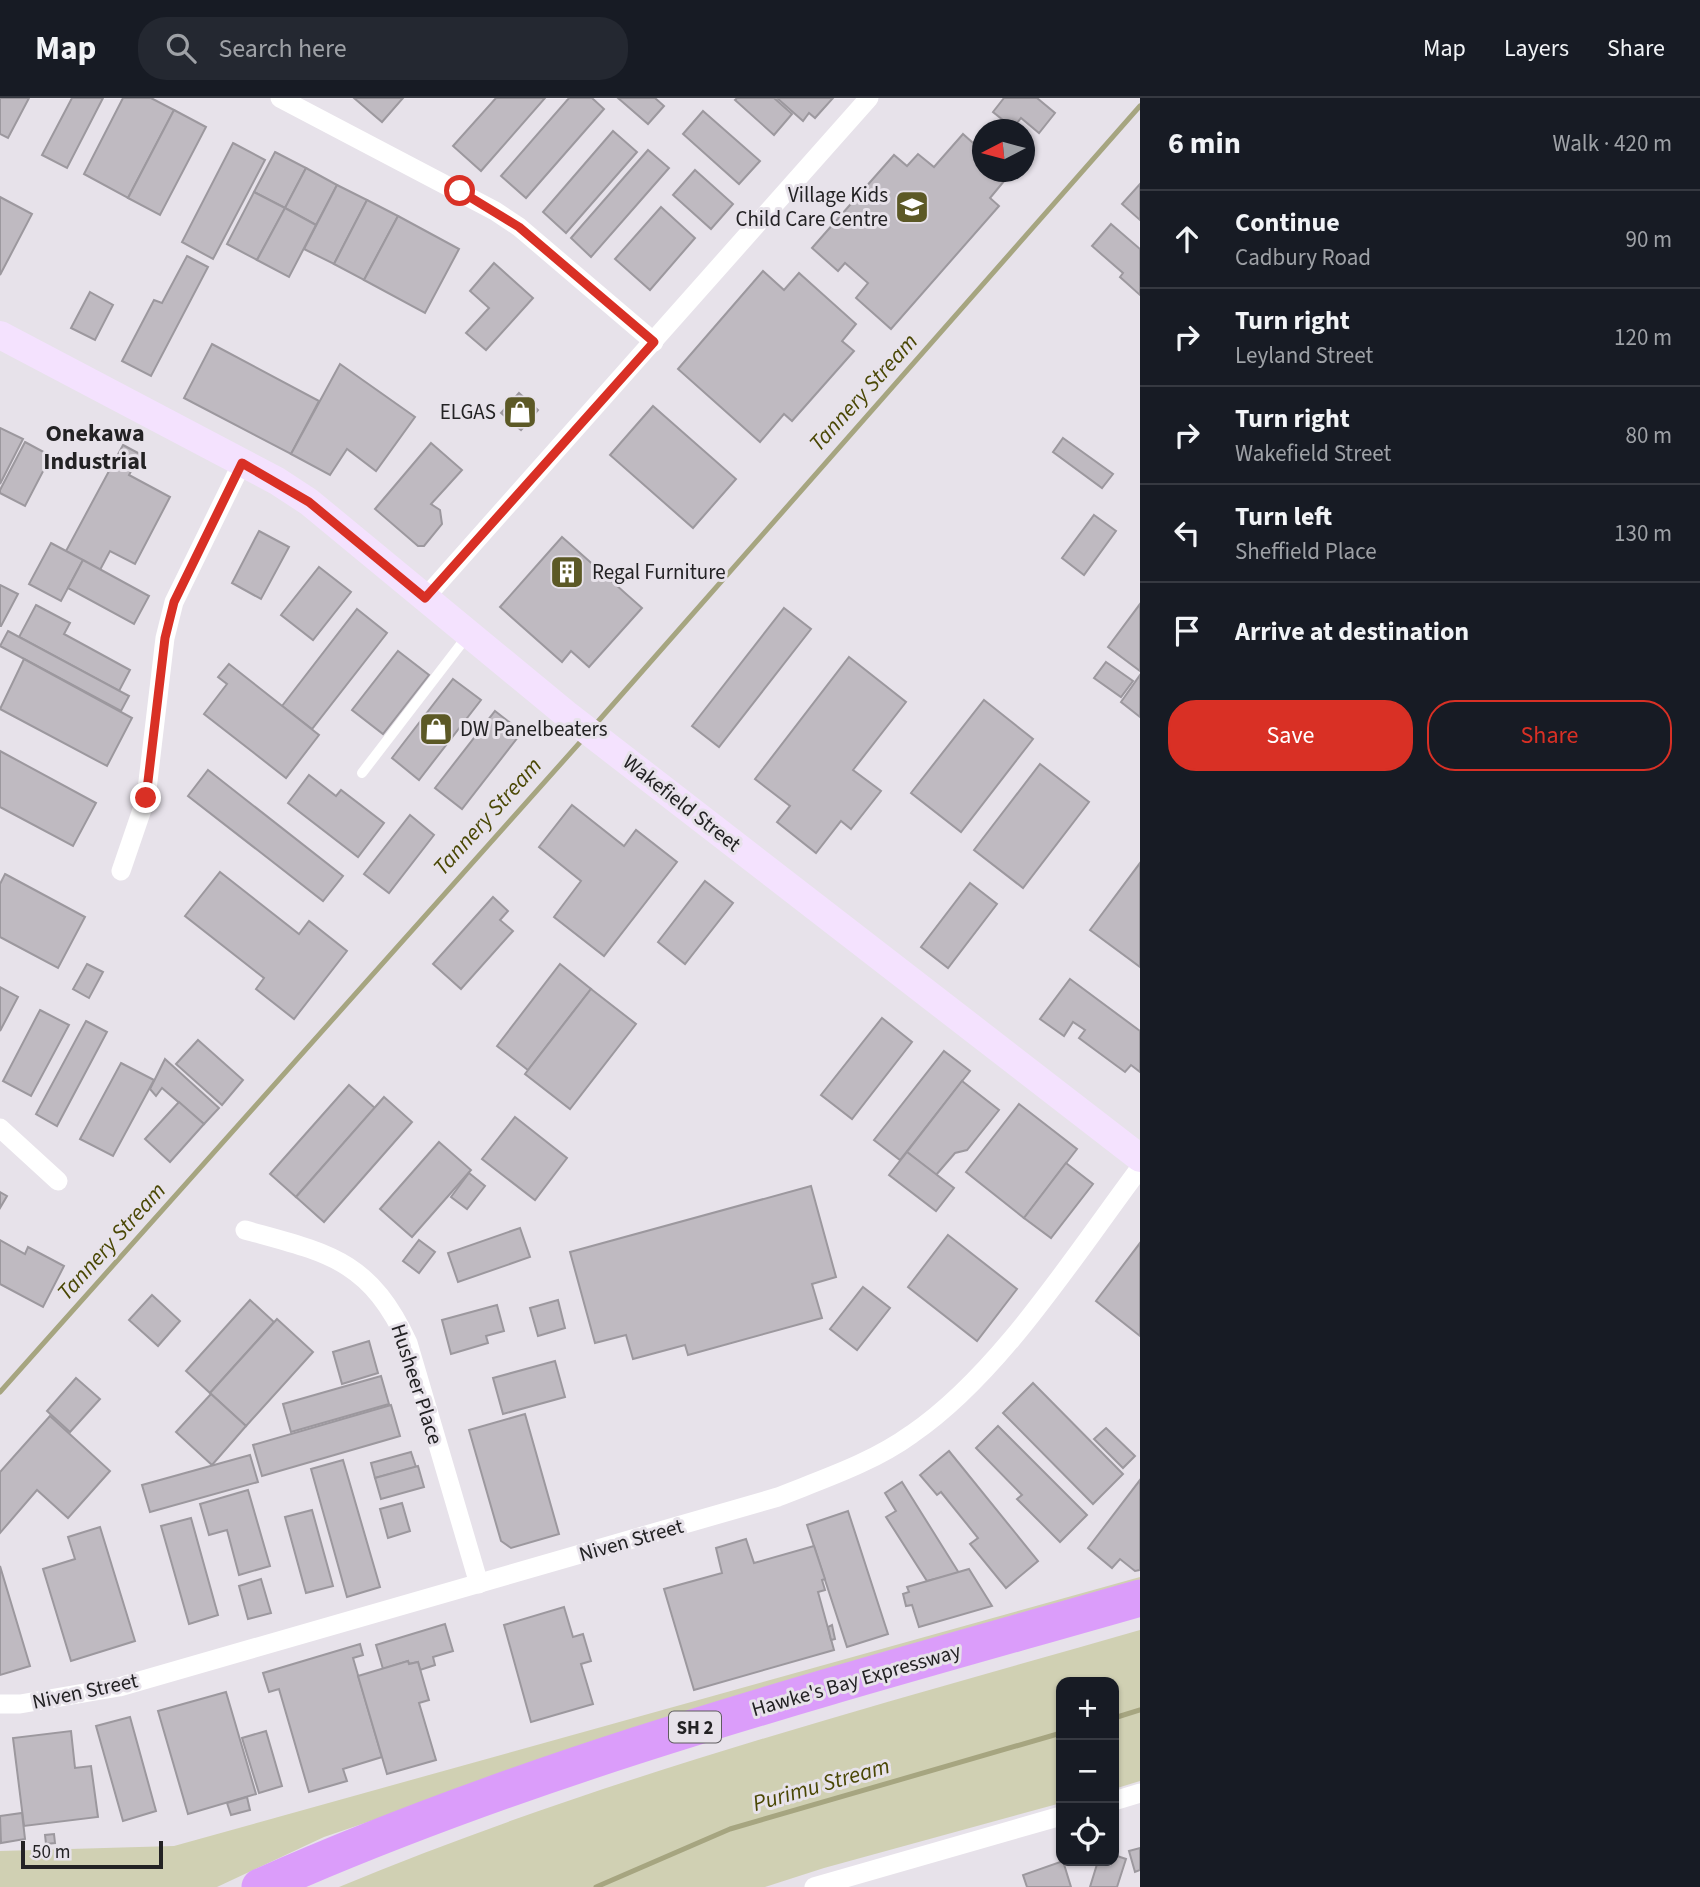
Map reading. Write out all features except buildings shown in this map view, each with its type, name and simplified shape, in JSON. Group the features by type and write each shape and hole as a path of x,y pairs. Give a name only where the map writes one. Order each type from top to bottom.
{"highway":[{"name":"Hawke's Bay Expressway","path":"260,1887 496,1792 596,1758 775,1702 1140,1598"},
{"name":"Hawke's Bay Expressway","path":"299,1887 546,1790 656,1753 1140,1612"}],"street":[{"path":"280,98 495,211 519,227 654,342"},
{"path":"425,598 869,98"},
{"name":"Wakefield Street","path":"0,335 242,463 309,502 583,727 1140,1158"},
{"path":"121,871 146,798 165,638 174,602 242,463"},
{"path":"0,1128 58,1181"},
{"name":"Niven Street","path":"0,1704 20,1704 119,1687 778,1497 835,1475 912,1435 945,1408 1010,1340 1140,1168"},
{"name":"Husheer Place","path":"245,1230 321,1251 344,1263 374,1286 395,1315 408,1343 479,1584"},
{"path":"1119,1799 1140,1793"},
{"path":"814,1887 1056,1817"}],"lane":[{"path":"362,773 469,635"}],"green space":[{"path":"1140,1577 1140,1585 625,1734 324,1837 217,1887 0,1887 0,1851 174,1846"},
{"path":"1140,1630 1140,1781 1119,1787 1119,1677 1056,1677 1056,1804 824,1868 765,1887 339,1887 536,1812 837,1717"}],"waterway":[{"name":"Tannery Stream","path":"594,726 1140,106"},
{"name":"Tannery Stream","path":"0,1392 583,739"},
{"name":"Purimu Stream","path":"1119,1716 1140,1710"},
{"name":"Purimu Stream","path":"596,1887 730,1829 1056,1734"}],"place":[{"name":"Village Kids Child Care Centre","path":"912,207"},
{"name":"ELGAS","path":"520,412"},
{"name":"Regal Furniture","path":"567,572"},
{"name":"DW Panelbeaters","path":"436,729"}],"district":[{"name":"Onekawa Industrial","path":"95,447"}],"route":[{"path":"146,798 165,638 174,602 242,463 309,502 425,598 654,342 519,227 460,191"}]}
